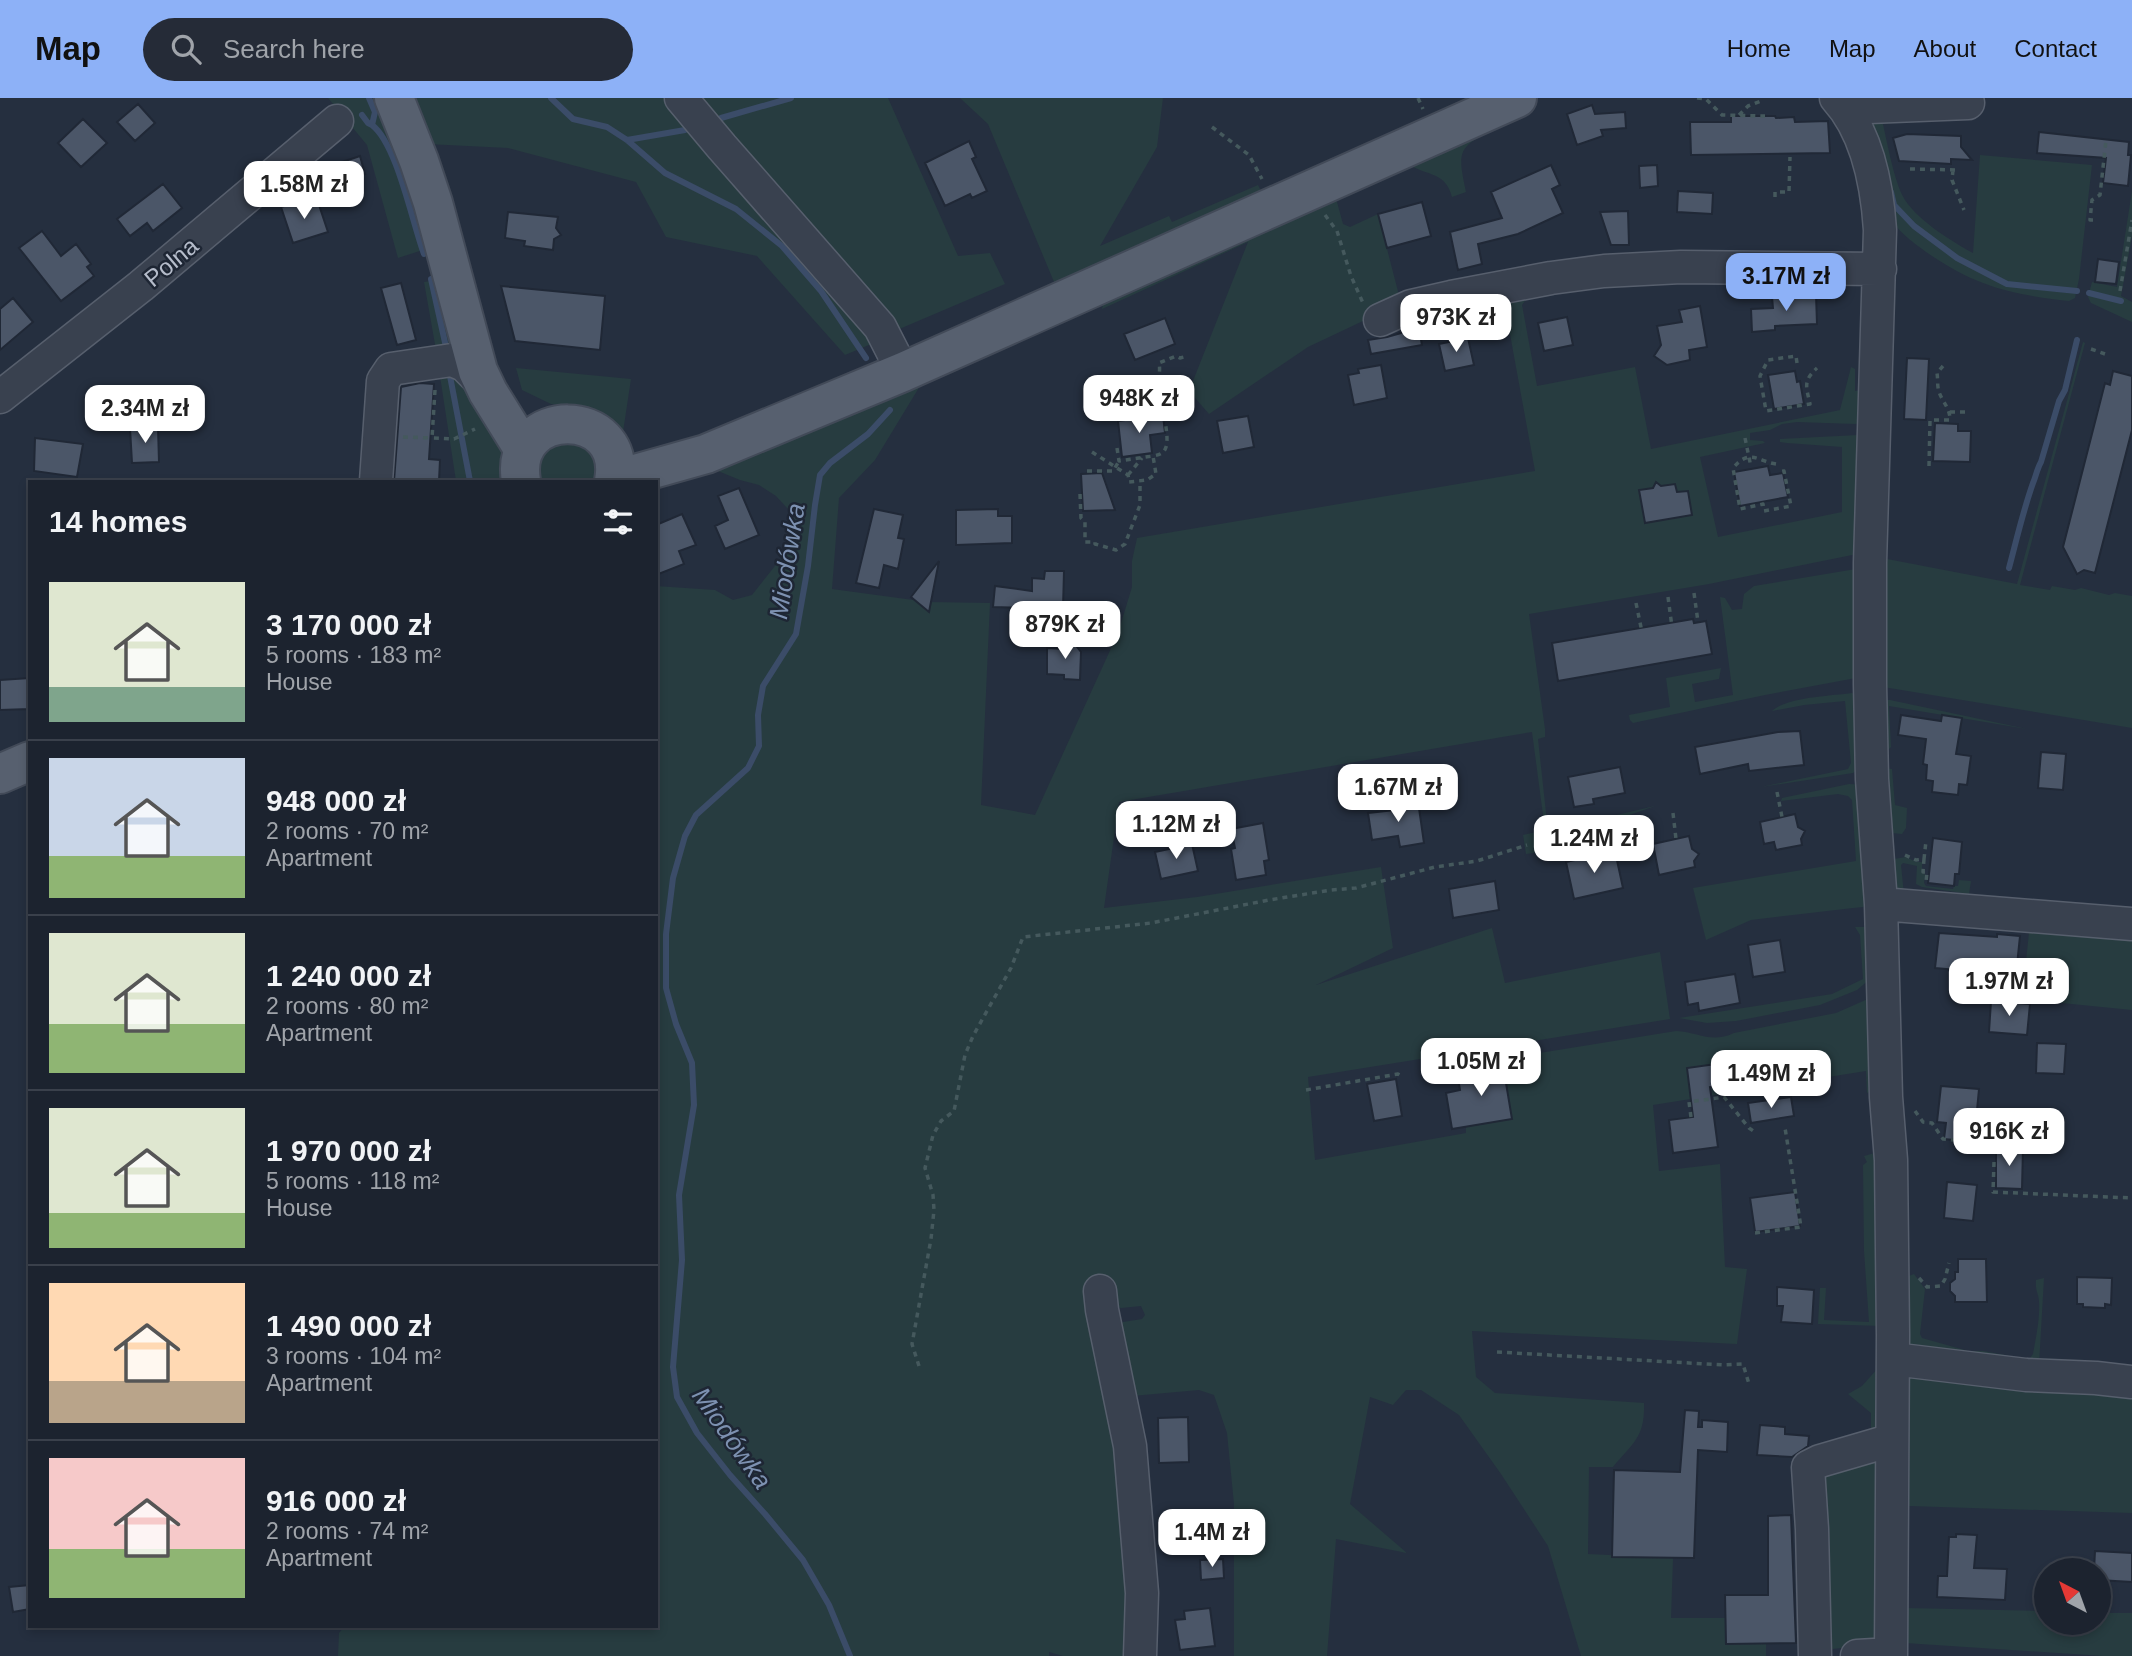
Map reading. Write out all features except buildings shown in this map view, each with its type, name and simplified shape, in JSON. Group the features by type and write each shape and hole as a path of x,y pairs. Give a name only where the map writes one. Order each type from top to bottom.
{"main road":[{"path":"394,98 419,161 465,319 470,348 484,385 523,466"},
{"path":"618,480 706,454 903,372 1517,98"},
{"path":"465,319 494,369 520,404 537,416 588,427 598,434 607,444 615,463 616,480"},
{"path":"523,466 540,432 562,423"},
{"path":"607,444 647,448 746,436"},
{"path":"0,774 28,762"}],"street":[{"path":"681,98 880,327 903,372"},
{"path":"1840,103 1968,103"},
{"path":"1840,103 1854,123 1863,144 1878,200 1880,269 1870,563 1870,684 1872,779 1881,904 1885,1070 1891,1142 1891,1655 1857,1656"},
{"name":"Polna","path":"0,397 141,286 337,121"},
{"path":"1380,320 1411,306 1451,297 1550,278 1604,271 1681,267 1880,269"},
{"path":"376,480 383,381 391,369 452,360 464,365 484,385"},
{"path":"1881,904 2132,924"},
{"path":"1100,1291 1101,1310 1130,1446 1142,1593 1140,1656"},
{"path":"1893,1359 2026,1375 2132,1382"},
{"path":"1815,1656 1808,1467 1892,1440"}],"path":[{"path":"1418,98 1424,112"},
{"path":"1697,98 1706,99 1722,115 1765,116"},
{"path":"1739,115 1748,106 1764,100"},
{"path":"1212,127 1248,155 1275,206"},
{"path":"2093,220 2090,220 2092,200 2100,195 2106,141"},
{"path":"1775,197 1775,192 1789,192 1790,157"},
{"path":"1910,169 1959,170"},
{"path":"1953,170 1952,180 1964,209"},
{"path":"1322,212 1337,231 1366,314 1380,320"},
{"path":"2120,290 2132,220"},
{"path":"1420,338 1458,330"},
{"path":"2091,349 2105,354"},
{"path":"1119,461 1161,454 1167,444 1165,412 1158,390 1161,369 1159,363 1176,356 1188,356"},
{"path":"1797,363 1796,356 1768,360 1759,376 1766,411 1810,404 1806,384 1817,368"},
{"path":"1929,466 1930,420 1950,421 1950,412 1938,386 1937,373 1943,366"},
{"path":"432,438 435,384"},
{"path":"1950,412 1965,412"},
{"path":"392,436 454,439 467,433"},
{"path":"1745,438 1751,467"},
{"path":"1087,471 1113,471 1119,461 1117,448"},
{"path":"1080,494 1081,519 1085,522 1086,542 1095,542 1116,551 1124,547 1140,505 1139,481 1137,477 1091,452"},
{"path":"1142,458 1130,473 1129,482 1147,480 1156,474 1153,456"},
{"path":"1776,464 1760,457 1749,457 1738,463 1732,472 1740,509 1763,504 1764,511 1791,506 1784,471 1777,472"},
{"path":"1694,593 1698,622"},
{"path":"1668,597 1672,627"},
{"path":"1636,603 1642,632"},
{"path":"1022,640 1065,641"},
{"path":"1777,792 1782,817"},
{"path":"1673,813 1676,839"},
{"path":"1926,841 1923,872 1927,872 1927,885"},
{"path":"919,1366 912,1344 932,1239 934,1210 933,1195 925,1168 933,1135 940,1122 954,1111 965,1055 973,1036 1011,968 1023,937 1151,923 1269,900 1356,888 1435,867 1477,861 1527,845"},
{"path":"1899,856 1924,859"},
{"path":"1306,1090 1398,1074 1402,1076"},
{"path":"1691,1117 1689,1102 1724,1097 1755,1132"},
{"path":"1915,1111 1923,1122 1933,1123 1942,1139 1975,1142"},
{"path":"1755,1233 1801,1227 1786,1128"},
{"path":"1994,1162 1993,1192 2132,1198"},
{"path":"1925,1286 1941,1286 1949,1263"},
{"path":"1497,1352 1743,1364 1749,1384"}],"green space":[{"path":"328,98 377,98 429,248 398,258 367,145"},
{"path":"407,98 888,98 958,256 990,253 1005,284 845,355 757,256 666,237 636,182 508,148 427,144"},
{"path":"960,98 1163,98 1157,147 1100,246 1169,216 1172,222 1258,185 1261,191 1057,289 988,124"},
{"path":"1880,111 1893,170 1905,200 1927,223 1973,253 1980,155 2092,165 2075,298 2069,301 1997,288 1949,267 1905,235 1891,220 1869,139 1870,113"},
{"path":"1489,128 1494,130 1472,141 1463,153 1461,160 1466,192 1452,197 1442,180 1413,167 1414,164"},
{"path":"2132,191 2132,236 2121,296 2132,302 2132,322 2091,303 2088,297 2092,282 2117,287"},
{"path":"1332,199 1337,202 1343,224 1350,227 1378,214 1401,303 1308,347 1209,414 1189,391 1248,242 1102,309 1108,300"},
{"path":"438,280 504,445 501,480 456,480 424,282"},
{"path":"1532,291 1522,305 1537,386 1635,367 1651,449 1840,410 1851,367 1855,369 1855,391 1866,389 1865,422 1782,424 1770,430 1750,433 1750,440 1765,443 1700,457 1718,537 1842,512 1842,447 1787,443 1780,442 1780,439 1858,435 1864,438 1862,553 1709,584 1529,614 1545,729 1545,737 1538,739 1548,831 1655,806 1624,817 1546,835 1534,853 1526,854 1523,835 1545,830 1532,732 1119,802 1104,908 1197,897 1381,867 1393,948 1316,985 1492,928 1505,983 1660,952 1670,1019 1308,1077 1315,1160 1466,1133 1466,1127 1502,1059 1676,1031 1726,1036 1836,1013 1870,998 1879,1086 1867,1093 1866,1071 1653,1105 1659,1171 1720,1164 1725,1267 1747,1269 1737,1344 1472,1331 1476,1377 1495,1393 1644,1403 1643,1424 1627,1451 1613,1467 1589,1467 1588,1554 1673,1558 1671,1618 1726,1618 1766,1643 1766,1656 1581,1656 1548,1546 1501,1474 1459,1415 1421,1390 1406,1390 1393,1405 1370,1397 1350,1504 1407,1553 1336,1539 1327,1656 1234,1656 1234,1504 1227,1433 1214,1395 1199,1390 1132,1396 1117,1327 1123,1322 1142,1319 1145,1315 1141,1306 1115,1306 1117,1421 1136,1656 1063,1656 1049,1652 1049,1656 338,1656 339,1633 343,1628 658,1628 658,586 715,590 733,600 752,595 790,547 793,528 788,509 776,496 759,485 713,469 923,381 875,460 839,498 832,589 928,602 990,603 981,805 1035,815 1118,633 1132,587 1132,561 1137,538 1535,471 1503,296"},
{"path":"2083,342 2085,343 2020,585 2050,590 2052,586 2075,590 2081,588 2109,595 2115,593 2132,596 2132,728 1877,686 1882,558 2017,584"},
{"path":"516,368 631,379 623,432 592,409 551,404 522,390"},
{"path":"562,438 596,453 600,480 536,480 540,452"},
{"path":"1856,569 1856,678 1633,723 1630,720 1629,715 1670,707 1666,678 1721,668 1719,679 1692,684 1695,702 1733,695 1720,597 1725,598 1732,610 1742,609 1744,594 1754,586"},
{"path":"1852,693 1860,697 1863,766 1853,773 1761,787 1848,769 1851,763 1845,701 1772,711 1798,700"},
{"path":"1884,700 2027,729 1889,706 1891,747 1886,752"},
{"path":"1885,768 1892,769 1895,805 1907,808 1906,828 1902,834 1888,831"},
{"path":"1849,784 1865,785 1868,903 1863,907 1751,920 1706,940 1693,888 1856,861 1852,800 1848,796 1838,794 1781,801 1782,798"},
{"path":"1906,857 1922,862 1926,886 1953,889 1958,886 1959,880 1971,881 1969,894 1922,887 1916,884 1917,866 1903,863 1904,894 1895,902 1888,864 1894,859"},
{"path":"2030,923 2132,928 2132,1010 2022,999"},
{"path":"1855,927 1868,927 1876,974 1857,990 1820,1005 1736,1021 1707,1023 1679,1018 1832,994 1863,979 1860,935"},
{"path":"1878,1152 1882,1326 1818,1324 1820,1288 1826,1288 1824,1320 1869,1322 1864,1251 1863,1165 1867,1162 1864,1156"},
{"path":"1914,1274 1925,1289 1920,1334 1922,1338 1968,1351 2026,1359 2033,1354 2038,1321 2036,1280 2044,1278 2039,1365 1906,1350 1906,1277"},
{"path":"1879,1367 1887,1430 1871,1433 1871,1413 1848,1394 1862,1386"},
{"path":"1907,1376 2132,1387 2132,1513 1909,1506"},
{"path":"1877,1455 1881,1643 1833,1649 1830,1648 1822,1469"},
{"path":"1907,1608 2034,1611 2034,1635 2111,1635 2111,1613 2132,1613 2132,1656 1905,1643"}],"waterway":[{"path":"369,98 375,112 372,125 381,135 396,166 424,254"},
{"name":"Miodówka","path":"551,98 573,119 607,127 627,140 665,173 736,209 782,246 821,291 866,358"},
{"path":"721,118 791,98"},
{"path":"362,115 372,125"},
{"path":"627,140 685,130"},
{"path":"1891,192 1894,205 1914,226 1957,258 2007,284 2077,291"},
{"path":"431,279 446,347"},
{"path":"2089,293 2121,301"},
{"path":"2009,568 2029,493 2065,390 2077,340"},
{"path":"450,376 470,480"},
{"name":"Miodówka","path":"850,1656 829,1605 803,1560 697,1433 677,1397 673,1367 682,1260 679,1195 694,1105 692,1063 676,1024 666,988 666,934 673,878 685,836 696,815 748,768 759,746 758,715 763,686 796,634 820,475 830,463 868,434 890,410"}]}
